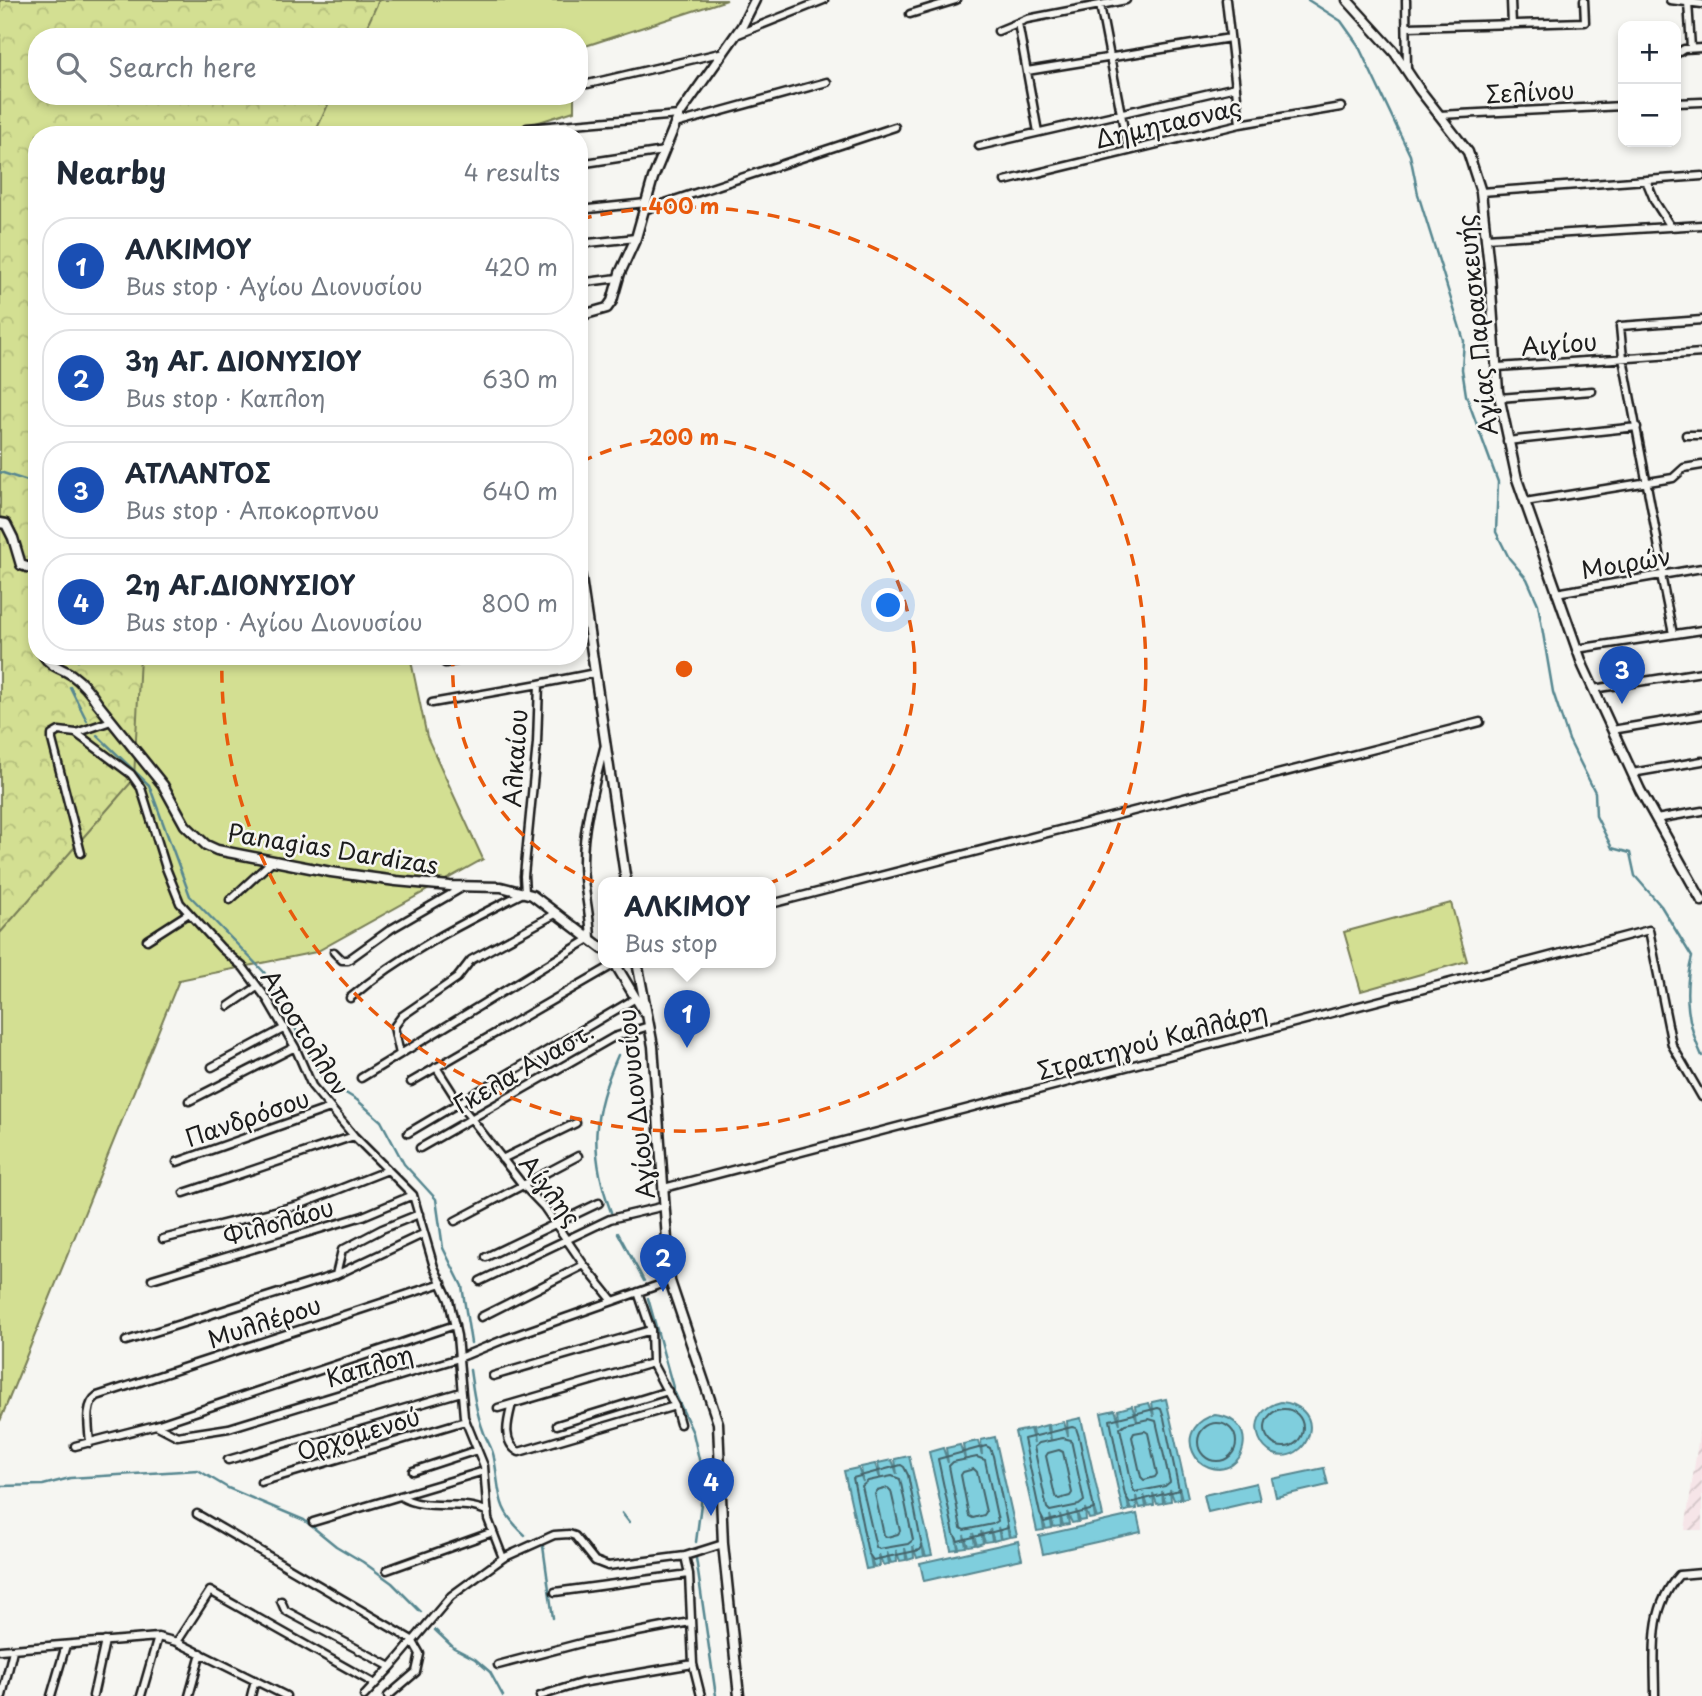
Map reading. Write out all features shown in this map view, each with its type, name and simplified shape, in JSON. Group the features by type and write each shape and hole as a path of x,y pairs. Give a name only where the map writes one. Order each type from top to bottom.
{"street":[{"path":"588,313 607,308 612,301 618,278 636,238 664,151 679,115 736,35 755,0"},
{"path":"736,35 824,0"},
{"path":"910,14 956,0"},
{"path":"998,31 1018,23 1126,0"},
{"path":"1226,0 1240,124"},
{"path":"1406,0 1407,70"},
{"path":"1511,0 1512,25"},
{"path":"1408,27 1586,22 1584,0"},
{"path":"1670,0 1702,4"},
{"name":"Αγίας Παρασκευής","path":"1351,2 1407,70 1468,152 1481,192 1499,398 1507,441 1525,502 1576,649 1593,689 1632,773 1702,901"},
{"path":"1688,2 1691,48"},
{"path":"1101,5 1128,150"},
{"path":"1018,23 1038,132"},
{"path":"1027,71 1230,38"},
{"path":"1681,51 1702,48"},
{"path":"588,84 724,52"},
{"path":"675,124 827,82"},
{"path":"979,146 1236,87"},
{"path":"1681,103 1702,102"},
{"name":"Σελίνου","path":"1439,115 1618,106"},
{"name":"Δημητασνας","path":"1005,181 1240,124 1340,107"},
{"path":"550,126 679,115"},
{"path":"588,209 645,206 895,127"},
{"path":"588,163 664,151"},
{"path":"1481,192 1702,176"},
{"path":"1646,180 1671,227"},
{"path":"1486,238 1702,225"},
{"path":"588,243 636,238"},
{"path":"588,282 618,278"},
{"name":"Αιγίου","path":"1623,358 1620,326 1702,320"},
{"name":"Αιγίου","path":"1498,367 1702,353"},
{"path":"1623,358 1673,634"},
{"path":"1499,398 1592,391"},
{"path":"1507,441 1637,427"},
{"path":"1686,435 1702,435"},
{"path":"1525,502 1672,478 1684,468 1702,465"},
{"path":"0,523 6,524 10,529 20,565 28,567"},
{"name":"Μοιρών","path":"1556,593 1702,568"},
{"path":"588,627 625,877"},
{"path":"1576,649 1702,630"},
{"name":"Panagias Dardizas","path":"52,665 71,674 90,691 163,785 176,812 196,837 217,850 396,881 429,885 501,887 525,892 598,944"},
{"path":"1593,689 1702,672"},
{"name":"Αλκαίου","path":"525,892 539,684 596,673"},
{"path":"432,703 539,684"},
{"path":"1612,730 1702,715"},
{"path":"81,853 52,735 59,731 76,733 111,721"},
{"path":"776,903 1480,722"},
{"name":"Αποστολλον","path":"76,733 131,774 141,788 180,903 221,948 243,967 285,1028 312,1086 354,1136 413,1195 423,1234 449,1300 455,1325 466,1421 484,1471 488,1512 503,1558"},
{"path":"361,1078 592,938 584,892 583,859 586,824 606,740"},
{"path":"1632,773 1702,761"},
{"path":"1656,819 1702,811"},
{"path":"230,900 272,861"},
{"path":"334,952 342,960 348,960 391,929 465,886"},
{"path":"350,998 392,965 424,945 525,892"},
{"path":"147,940 189,913"},
{"path":"400,1054 394,1027 402,1016 457,978 471,960 557,913"},
{"name":"Στρατηγού Καλλάρη","path":"664,1188 1649,930 1672,1045 1702,1097"},
{"path":"411,1082 612,968"},
{"path":"621,968 648,1022"},
{"name":"Αγίου Διονυσίου","path":"638,968 657,1091 670,1282 718,1423 723,1544 739,1696"},
{"path":"229,1006 257,987"},
{"path":"408,1133 636,998"},
{"name":"Γκελα Αναστ.","path":"420,1149 614,1037 648,1022"},
{"path":"212,1067 285,1028"},
{"path":"189,1101 295,1047"},
{"name":"Αίγλης","path":"436,1067 471,1119 522,1184 544,1207 613,1301"},
{"name":"Πανδρόσου","path":"177,1162 330,1108"},
{"path":"502,1159 576,1123"},
{"path":"184,1192 354,1136"},
{"path":"455,1221 579,1156"},
{"path":"163,1238 299,1205 388,1170"},
{"name":"Φιλολάου","path":"152,1279 363,1216 413,1195"},
{"path":"486,1257 598,1203"},
{"path":"480,1281 610,1219 665,1206"},
{"path":"336,1275 342,1250 419,1214"},
{"path":"126,1340 336,1275 423,1234"},
{"path":"481,1317 584,1265"},
{"name":"Καπλοη","path":"156,1424 177,1437 229,1428 459,1358 505,1339 670,1282"},
{"name":"Μυλλέρου","path":"90,1443 89,1408 90,1402 97,1396 442,1283"},
{"path":"638,1293 651,1330 652,1363 675,1406 680,1424"},
{"path":"75,1446 156,1424 455,1325"},
{"path":"493,1376 651,1330"},
{"path":"498,1408 652,1363"},
{"path":"557,1425 668,1391"},
{"path":"228,1460 461,1392"},
{"path":"512,1404 508,1419 508,1436 510,1444 519,1452 675,1406"},
{"name":"Ορχομενού","path":"261,1482 466,1421"},
{"path":"413,1471 477,1450"},
{"path":"313,1522 484,1471"},
{"path":"400,1496 413,1502 469,1505 488,1512"},
{"path":"197,1514 412,1640 421,1654 416,1672 388,1696"},
{"path":"387,1570 493,1532"},
{"path":"364,1696 450,1595 503,1558 562,1534 575,1536 596,1560 608,1566 685,1556 723,1544"},
{"path":"685,1556 693,1664 701,1696"},
{"path":"1655,1696 1655,1631 1658,1610 1679,1575 1702,1573"},
{"path":"555,1592 688,1574"},
{"path":"177,1642 210,1591 375,1684"},
{"path":"281,1601 285,1610 290,1613 391,1667"},
{"path":"498,1665 585,1642 690,1622"},
{"path":"141,1696 158,1637"},
{"path":"0,1650 158,1637 201,1653 286,1696"},
{"path":"93,1696 105,1641"},
{"path":"51,1696 66,1645"},
{"path":"2,1696 13,1650"},
{"path":"189,1696 201,1653"},
{"path":"540,1696 581,1683 693,1664"},
{"path":"251,1696 255,1680"}],"shaded area":[{"path":"1702,1415 1702,1530 1685,1530"}],"green space":[{"path":"0,0 727,0 588,45 588,28 28,28 28,102"},
{"path":"0,0 379,0 366,28 28,28 28,105 328,105 318,126 28,126 28,665 140,665 134,779 0,933"},
{"path":"29,105 574,105 574,111 526,126 35,126"},
{"path":"133,665 412,665 427,737 483,859 316,952 179,980 0,1421 0,849 14,740"},
{"path":"1451,903 1467,961 1361,991 1344,932"}],"water":[{"path":"1166,1399 1188,1497 1182,1499 1179,1487 1180,1499 1174,1500 1170,1489 1171,1501 1165,1502 1162,1491 1163,1503 1157,1504 1153,1493 1154,1505 1148,1506 1144,1495 1146,1507 1140,1508 1136,1496 1137,1509 1131,1510 1127,1499 1129,1510 1123,1512 1101,1413 1115,1410 1120,1424 1118,1410 1132,1406 1137,1421 1135,1406 1149,1403 1154,1417 1152,1402"},
{"path":"1281,1402 1303,1411 1310,1427 1303,1447 1284,1456 1273,1454 1265,1447 1257,1428 1260,1417 1267,1408"},
{"path":"1215,1415 1230,1419 1239,1427 1243,1437 1239,1457 1232,1465 1222,1469 1201,1463 1194,1455 1191,1445 1192,1433 1198,1424"},
{"path":"1081,1418 1103,1516 1097,1518 1093,1506 1095,1518 1089,1519 1085,1508 1086,1520 1080,1521 1076,1510 1078,1522 1072,1523 1067,1512 1069,1524 1063,1525 1060,1514 1061,1526 1054,1527 1050,1515 1052,1528 1046,1529 1042,1518 1044,1530 1037,1531 1015,1432 1030,1429 1034,1443 1032,1429 1047,1425 1051,1440 1049,1425 1064,1422 1068,1436 1067,1421"},
{"path":"995,1437 1017,1536 1011,1537 1007,1526 1009,1537 1002,1539 998,1527 1000,1539 994,1541 990,1529 992,1541 985,1542 981,1531 983,1543 977,1545 973,1533 975,1545 968,1546 964,1535 966,1547 959,1548 956,1537 958,1549 951,1550 929,1452 943,1448 948,1463 946,1448 960,1445 965,1459 963,1444 978,1441 982,1455 981,1440"},
{"path":"909,1456 932,1555 926,1556 922,1544 924,1556 917,1558 913,1546 914,1558 908,1560 905,1548 906,1560 900,1561 896,1550 897,1562 891,1563 887,1552 889,1564 883,1565 879,1554 880,1566 874,1567 870,1556 872,1568 866,1569 844,1471 858,1468 863,1482 861,1467 875,1464 880,1478 878,1463 892,1460 897,1474 895,1459"},
{"path":"1324,1468 1328,1485 1276,1497 1272,1479"},
{"path":"1256,1483 1260,1500 1208,1512 1204,1495"},
{"path":"1137,1514 1141,1532 1043,1554 1039,1536"},
{"path":"1018,1541 1022,1559 924,1581 920,1563"}],"waterway":[{"path":"1308,0 1341,21 1358,45 1410,155 1418,194 1464,341 1462,369 1466,395 1498,482 1496,532 1509,558 1527,579 1538,604 1553,692 1569,740 1595,792 1596,816 1612,848 1630,853 1635,876 1661,906 1692,957 1688,1007 1702,1056"},
{"path":"0,472 28,481"},
{"path":"70,687 87,721"},
{"path":"97,735 149,785 190,896 264,972 323,1079 357,1100 381,1121 404,1164 436,1199 443,1248 462,1286 471,1343"},
{"path":"611,1212 599,1171 596,1133 603,1096 618,1055"},
{"path":"618,1233 644,1281"},
{"path":"648,1298 674,1391 693,1433 704,1481 696,1542"},
{"path":"470,1370 479,1417 493,1455 501,1500 508,1517 525,1535"},
{"path":"0,1486 43,1485 70,1478 198,1470 228,1488 304,1520 336,1546 392,1583 421,1612"},
{"path":"622,1513 629,1522"},
{"path":"543,1546 553,1618"},
{"path":"696,1558 716,1696"},
{"path":"435,1630 454,1648 475,1659 490,1672 503,1696"}],"place":[{"name":"ΑΤΛΑΝΤΟΣ","path":"1622,704"},
{"name":"ΑΛΚΙΜΟΥ","path":"687,1048"},
{"name":"3η ΑΓ. ΔΙΟΝΥΣΙΟΥ","path":"663,1292"},
{"name":"2η ΑΓ.ΔΙΟΝΥΣΙΟΥ","path":"711,1516"}]}
